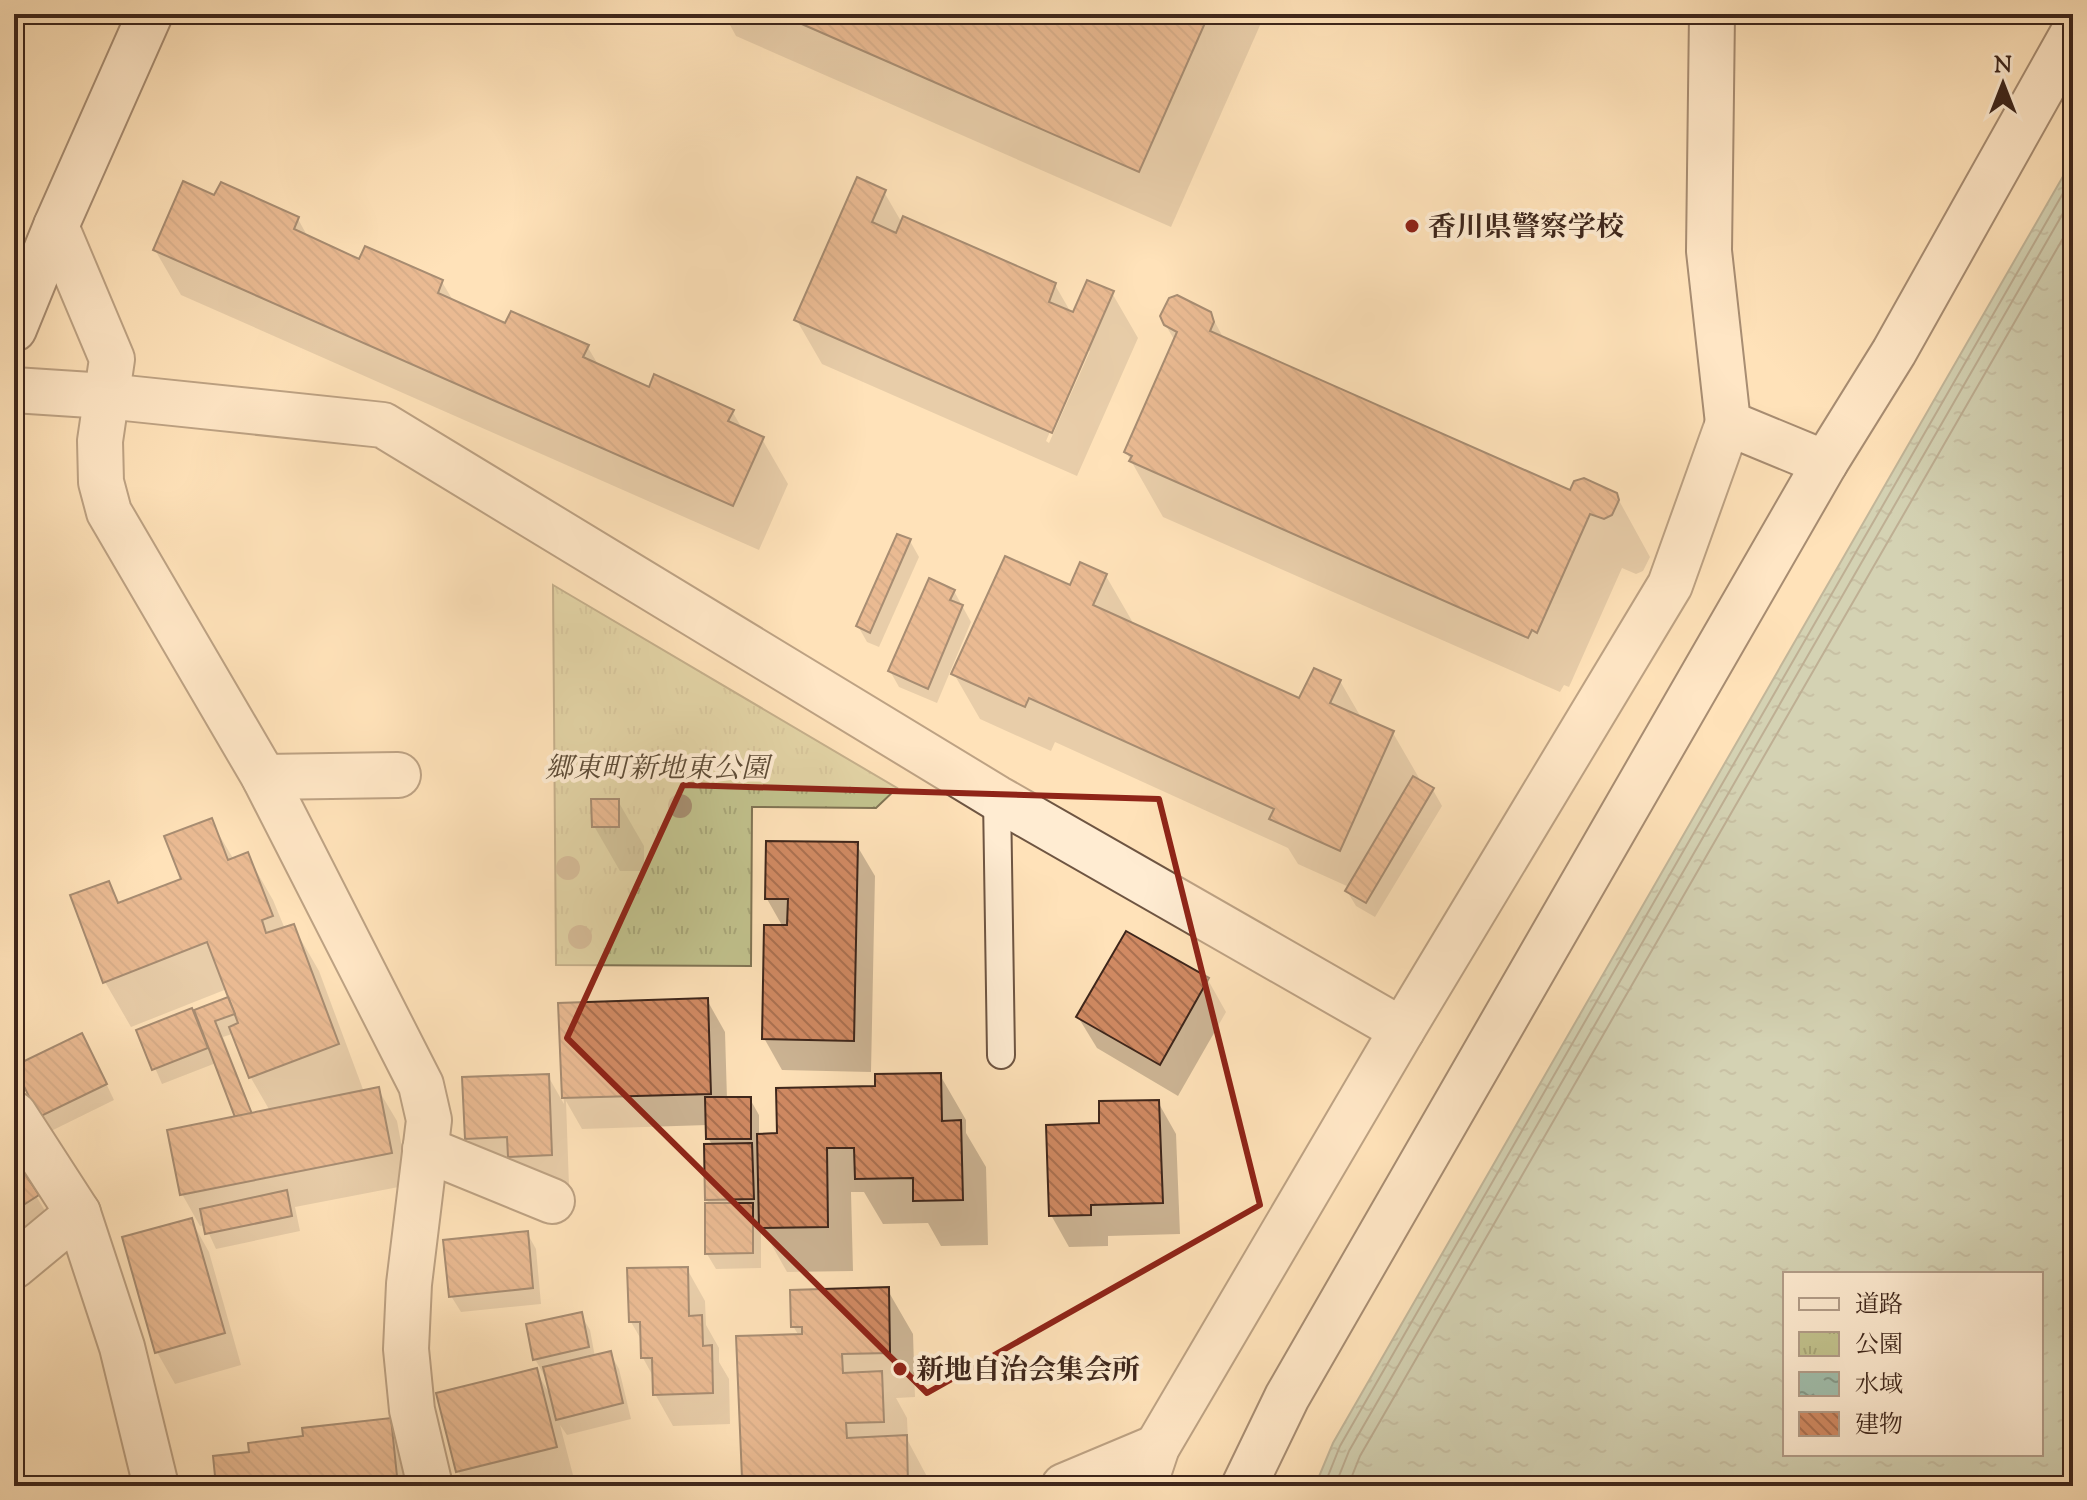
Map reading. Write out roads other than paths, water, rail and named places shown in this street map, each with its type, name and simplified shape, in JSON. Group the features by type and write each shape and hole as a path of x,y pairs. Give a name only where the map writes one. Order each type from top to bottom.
{"street":[{"path":"14,329 150,14"},
{"path":"1064,1486 1151,1467 1402,1030 1670,585 1728,423 1709,251 1712,14"},
{"path":"1244,1486 1287,1397 1825,463 1894,352 2073,33"},
{"path":"56,226 112,359 100,441 101,482 109,512 264,777 421,1085 429,1120 409,1284 406,1349 412,1410 430,1486"},
{"path":"14,390 106,396 383,425 997,798 1402,1030"},
{"path":"1728,423 1825,463"},
{"path":"264,777 398,775"},
{"path":"14,1114 78,1213 122,1347 156,1486"},
{"path":"425,1149 552,1201"},
{"path":"14,1266 78,1213"}],"lane":[{"path":"997,798 1001,1055"}],"water":[{"path":"2073,159 2073,1486 1315,1486 1333,1443"}],"place":[{"name":"香川県警察学校","path":"1412,226"},
{"name":"新地自治会集会所","path":"900,1369"}],"park label":[{"name":"郷東町新地東公園","path":"657,767"}]}
